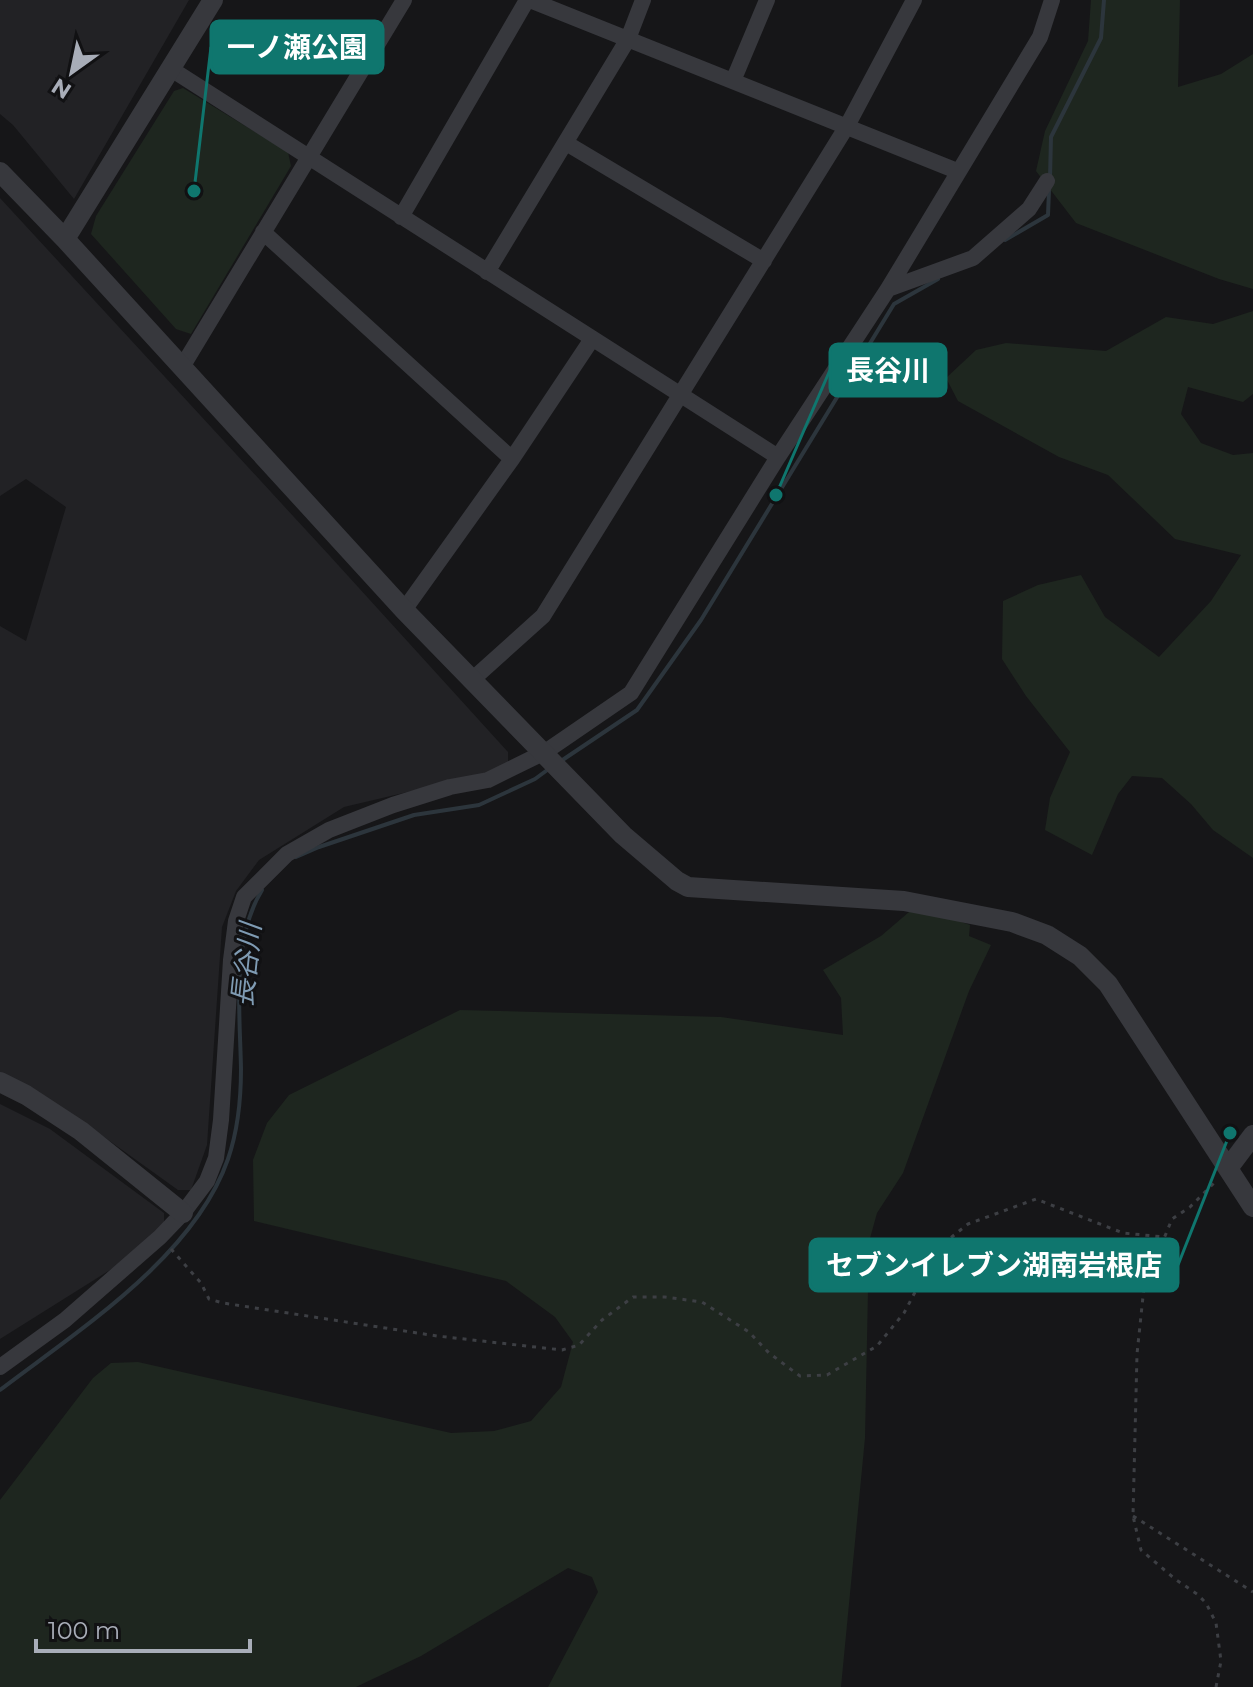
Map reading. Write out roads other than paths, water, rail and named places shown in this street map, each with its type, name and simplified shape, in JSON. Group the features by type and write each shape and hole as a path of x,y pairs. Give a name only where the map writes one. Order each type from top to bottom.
{"street":[{"path":"65,239 213,0"},
{"path":"182,367 404,0"},
{"path":"401,217 528,0 957,171"},
{"path":"487,272 628,39 643,0"},
{"path":"733,81 767,0"},
{"path":"473,679 543,616 847,126 914,0"},
{"path":"0,1367 65,1320 160,1237 207,1181 216,1158 221,1120 231,960 236,921 244,897 287,854 329,830 450,787 488,780 545,752 631,693 778,457 888,289 1040,37 1052,0"},
{"path":"171,69 778,457"},
{"path":"566,143 764,261"},
{"path":"0,172 404,610 623,835 677,881 688,887 904,901 1012,922 1047,935 1080,956 1108,984 1253,1207"},
{"path":"888,289 973,258 1029,209 1047,181"},
{"path":"263,232 512,459"},
{"path":"404,610 512,459 592,339"},
{"path":"0,1082 81,1131 183,1213"},
{"path":"1229,1167 1253,1135"}],"waterway":[{"name":"長谷川","path":"1050,178 1051,137 1101,38 1104,0"},
{"name":"長谷川","path":"1005,240 1048,215 1049,190"},
{"name":"長谷川","path":"561,761 637,710 701,620 894,304 938,279"},
{"name":"長谷川","path":"296,857 414,815 479,805 535,779 550,768"},
{"name":"長谷川","path":"0,1390 131,1288 162,1259 212,1195 228,1159 237,1126 241,1080 241,954 252,910 262,890"}],"place":[{"name":"一ノ瀬公園","path":"194,191"},
{"name":"長谷川","path":"776,495"},
{"name":"セブンイレブン湖南岩根店","path":"1230,1133"}]}
